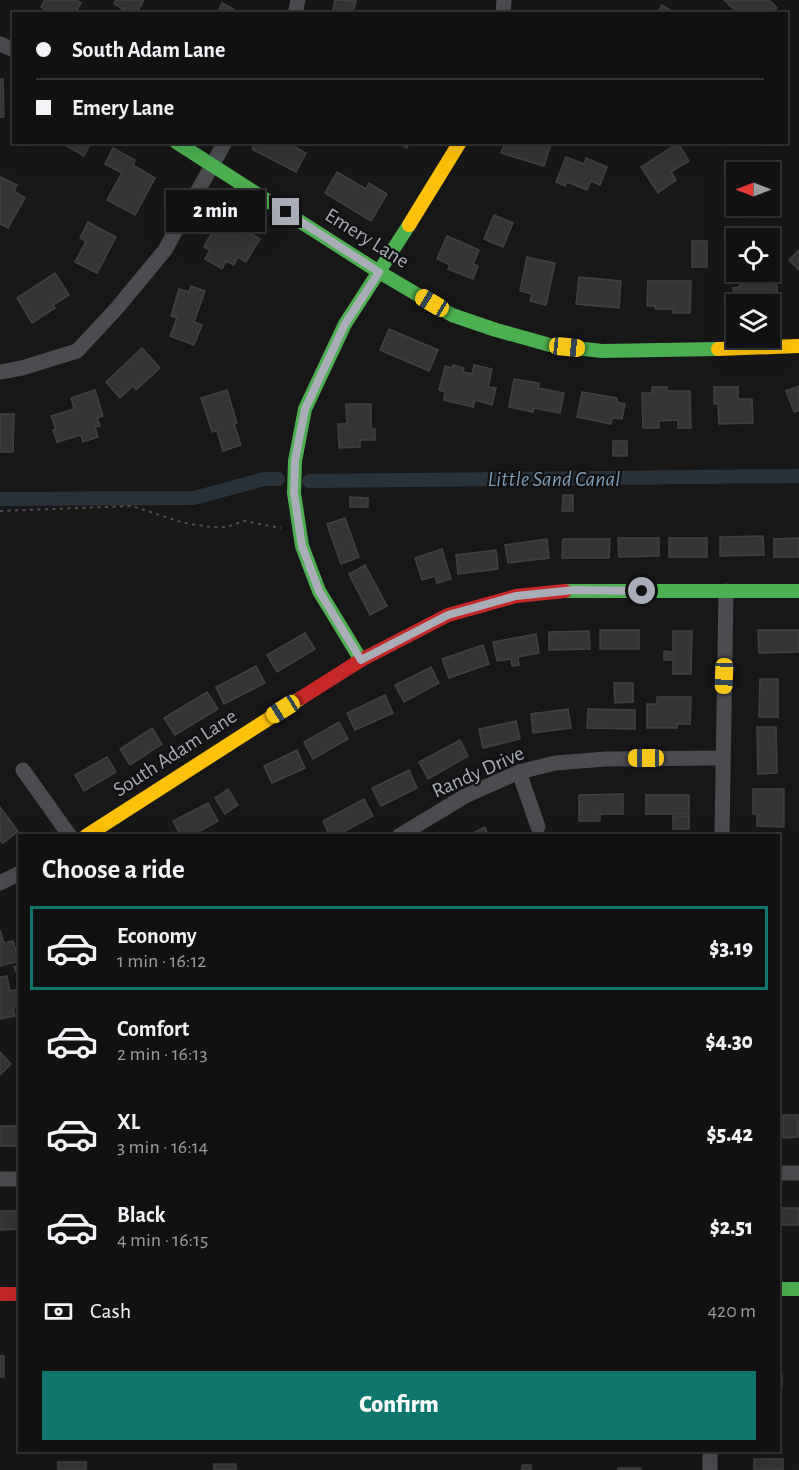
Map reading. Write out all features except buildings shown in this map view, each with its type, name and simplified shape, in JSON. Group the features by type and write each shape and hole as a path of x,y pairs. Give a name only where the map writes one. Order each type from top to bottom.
{"street":[{"name":"Emery Lane","path":"179,144 379,272 452,315 496,330 550,345 602,351 793,348 799,345"},
{"path":"0,372 22,368 77,351 117,308 165,250 224,144"},
{"path":"361,660 319,591 302,546 294,493 295,460 305,409 345,324 459,144"},
{"name":"South Adam Lane","path":"89,834 361,660 448,615 516,596 574,590 799,591"},
{"path":"722,834 726,591"},
{"name":"Randy Drive","path":"402,834 465,796 519,772 555,763 606,759 722,758"},
{"path":"23,770 69,834"},
{"path":"519,772 538,827"},
{"path":"0,883 18,874"},
{"path":"780,1173 799,1173"},
{"path":"0,1179 18,1179"},
{"path":"780,1289 799,1289"},
{"path":"0,1294 18,1294"},
{"path":"710,1452 710,1470"}],"path":[{"path":"0,511 132,506 184,523 211,527 227,527 244,521 278,528 299,528"}],"waterway":[{"name":"Little Sand Canal","path":"309,481 799,476"},
{"name":"Little Sand Canal","path":"0,499 194,498 264,479 278,479"}],"traffic: fast":[{"path":"179,144 379,272 452,315 550,345 602,351 718,349"},
{"path":"361,660 319,591 302,546 294,493 295,461 305,409 345,324 409,225"},
{"path":"565,591 799,591"},
{"path":"780,1289 799,1289"}],"traffic: slow":[{"path":"409,225 459,144"},
{"path":"718,349 799,346"},
{"path":"89,834 301,698"}],"traffic: jam":[{"path":"301,698 361,660 448,615 516,596 565,591"},
{"path":"0,1294 18,1294"}],"route":[{"path":"286,212 379,272 345,324 305,409 295,460 294,493 302,546 319,591 361,660 448,615 516,596 574,590 642,591"}]}
